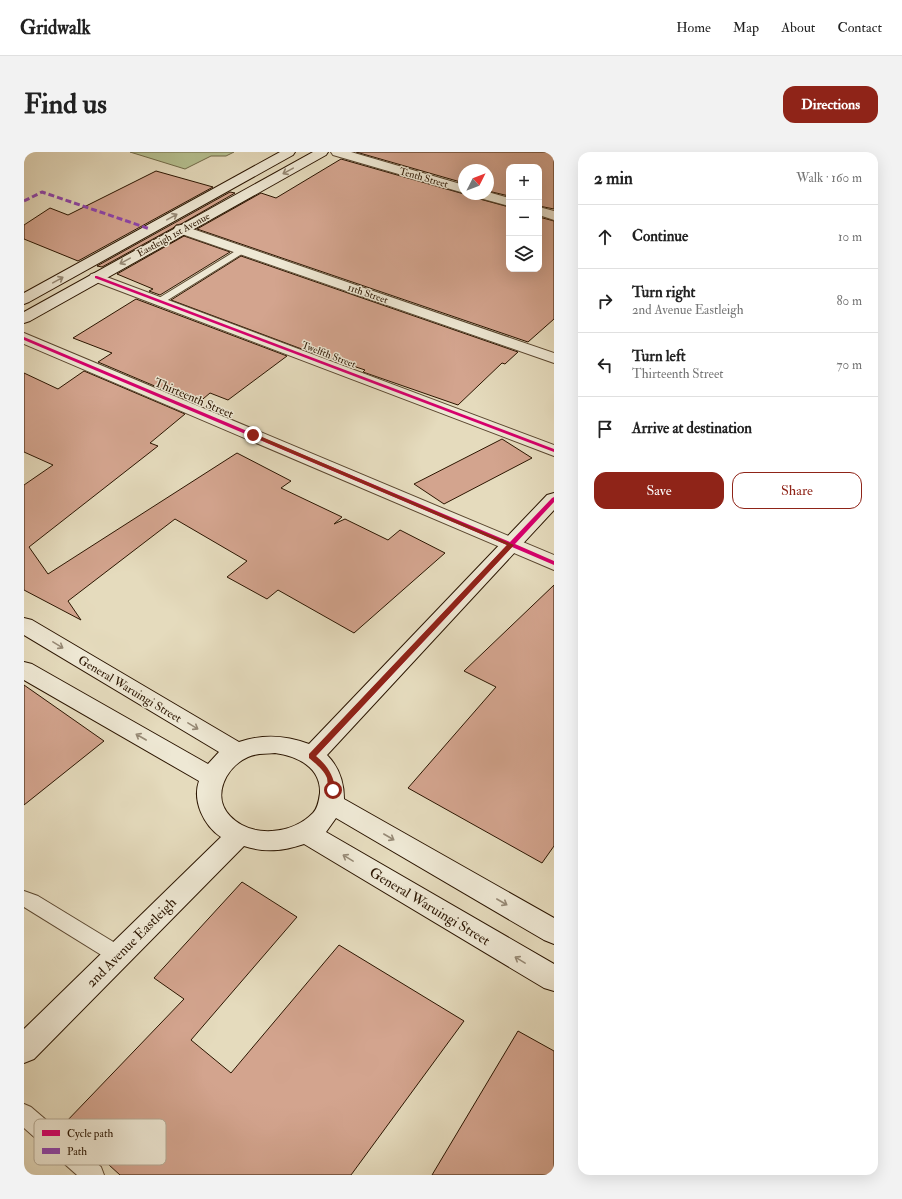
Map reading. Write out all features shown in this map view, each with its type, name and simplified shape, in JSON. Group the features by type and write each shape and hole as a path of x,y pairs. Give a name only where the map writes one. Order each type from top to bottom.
{"street":[{"name":"Eastleigh 1st Avenue","path":"24,298 289,152"},
{"name":"Eastleigh 1st Avenue","path":"24,318 181,229 322,152"},
{"name":"Tenth Street","path":"337,152 458,187"},
{"path":"494,198 506,201"},
{"path":"542,212 554,216"},
{"name":"11th Street","path":"181,229 554,358"},
{"name":"Twelfth Street","path":"96,277 554,450"},
{"name":"Thirteenth Street","path":"24,338 554,563"},
{"path":"312,756 554,499"},
{"name":"General Waruingi Street","path":"24,625 237,752"},
{"path":"24,670 212,777"},
{"path":"275,744 294,747 312,756 323,766 330,777 333,790 331,803 326,814 317,825 306,833 290,839 272,842 255,840 239,834 222,824 212,809 208,793 212,777 222,763 237,752 255,746 275,744"},
{"path":"331,803 554,932"},
{"name":"General Waruingi Street","path":"306,833 554,979"},
{"name":"2nd Avenue Eastleigh","path":"25,1044 118,955 239,834"}],"lane":[{"path":"159,301 242,250"},
{"path":"24,899 32,901 118,955"},
{"path":"24,1114 34,1123"},
{"path":"82,1165 93,1175"}],"green space":[{"path":"130,152 234,152 226,156 211,156 185,169"}],"building":[{"path":"356,152 554,152 554,209 542,207 542,164 506,164 506,195 494,192 494,164 458,164 458,181"},
{"path":"341,159 458,192 458,200 483,200 506,206 506,272 542,272 542,218 554,221 554,319 528,342 197,229 261,193 276,198"},
{"path":"156,171 213,187 78,261 24,239 24,225 50,208 68,215"},
{"path":"230,192 235,193 102,267 97,266"},
{"path":"184,236 230,252 160,295 149,291 153,289 117,274"},
{"path":"241,256 518,352 505,364 502,363 458,405 363,372 365,370 299,348 171,300"},
{"path":"136,299 287,356 228,400 210,393 197,404 98,362 112,353 73,338"},
{"path":"84,371 185,414 150,443 158,446 29,547 48,574 237,453 291,481 281,488 342,517 334,524 345,519 388,540 400,530 445,553 354,633 278,590 267,599 227,577 247,561 175,519 68,601 81,620 24,590 24,485 53,465 24,452 24,373 58,389"},
{"path":"502,439 532,458 444,504 414,484"},
{"path":"554,585 554,846 542,863 408,788 496,687 464,671"},
{"path":"24,685 104,741 24,805"},
{"path":"242,882 297,917 191,1040 231,1073 339,945 464,1021 351,1175 120,1175 109,1165 166,1165 166,1119 69,1119 184,999 154,978"},
{"path":"518,1031 554,1051 554,1175 432,1175"}],"marked path":[{"path":"24,201 42,192 150,229"}],"cycle path":[{"path":"96,277 554,451"},
{"path":"24,338 554,563"},
{"path":"312,756 554,499"}],"route":[{"path":"253,435 511,545 312,756 323,766 330,777 333,790"}]}
